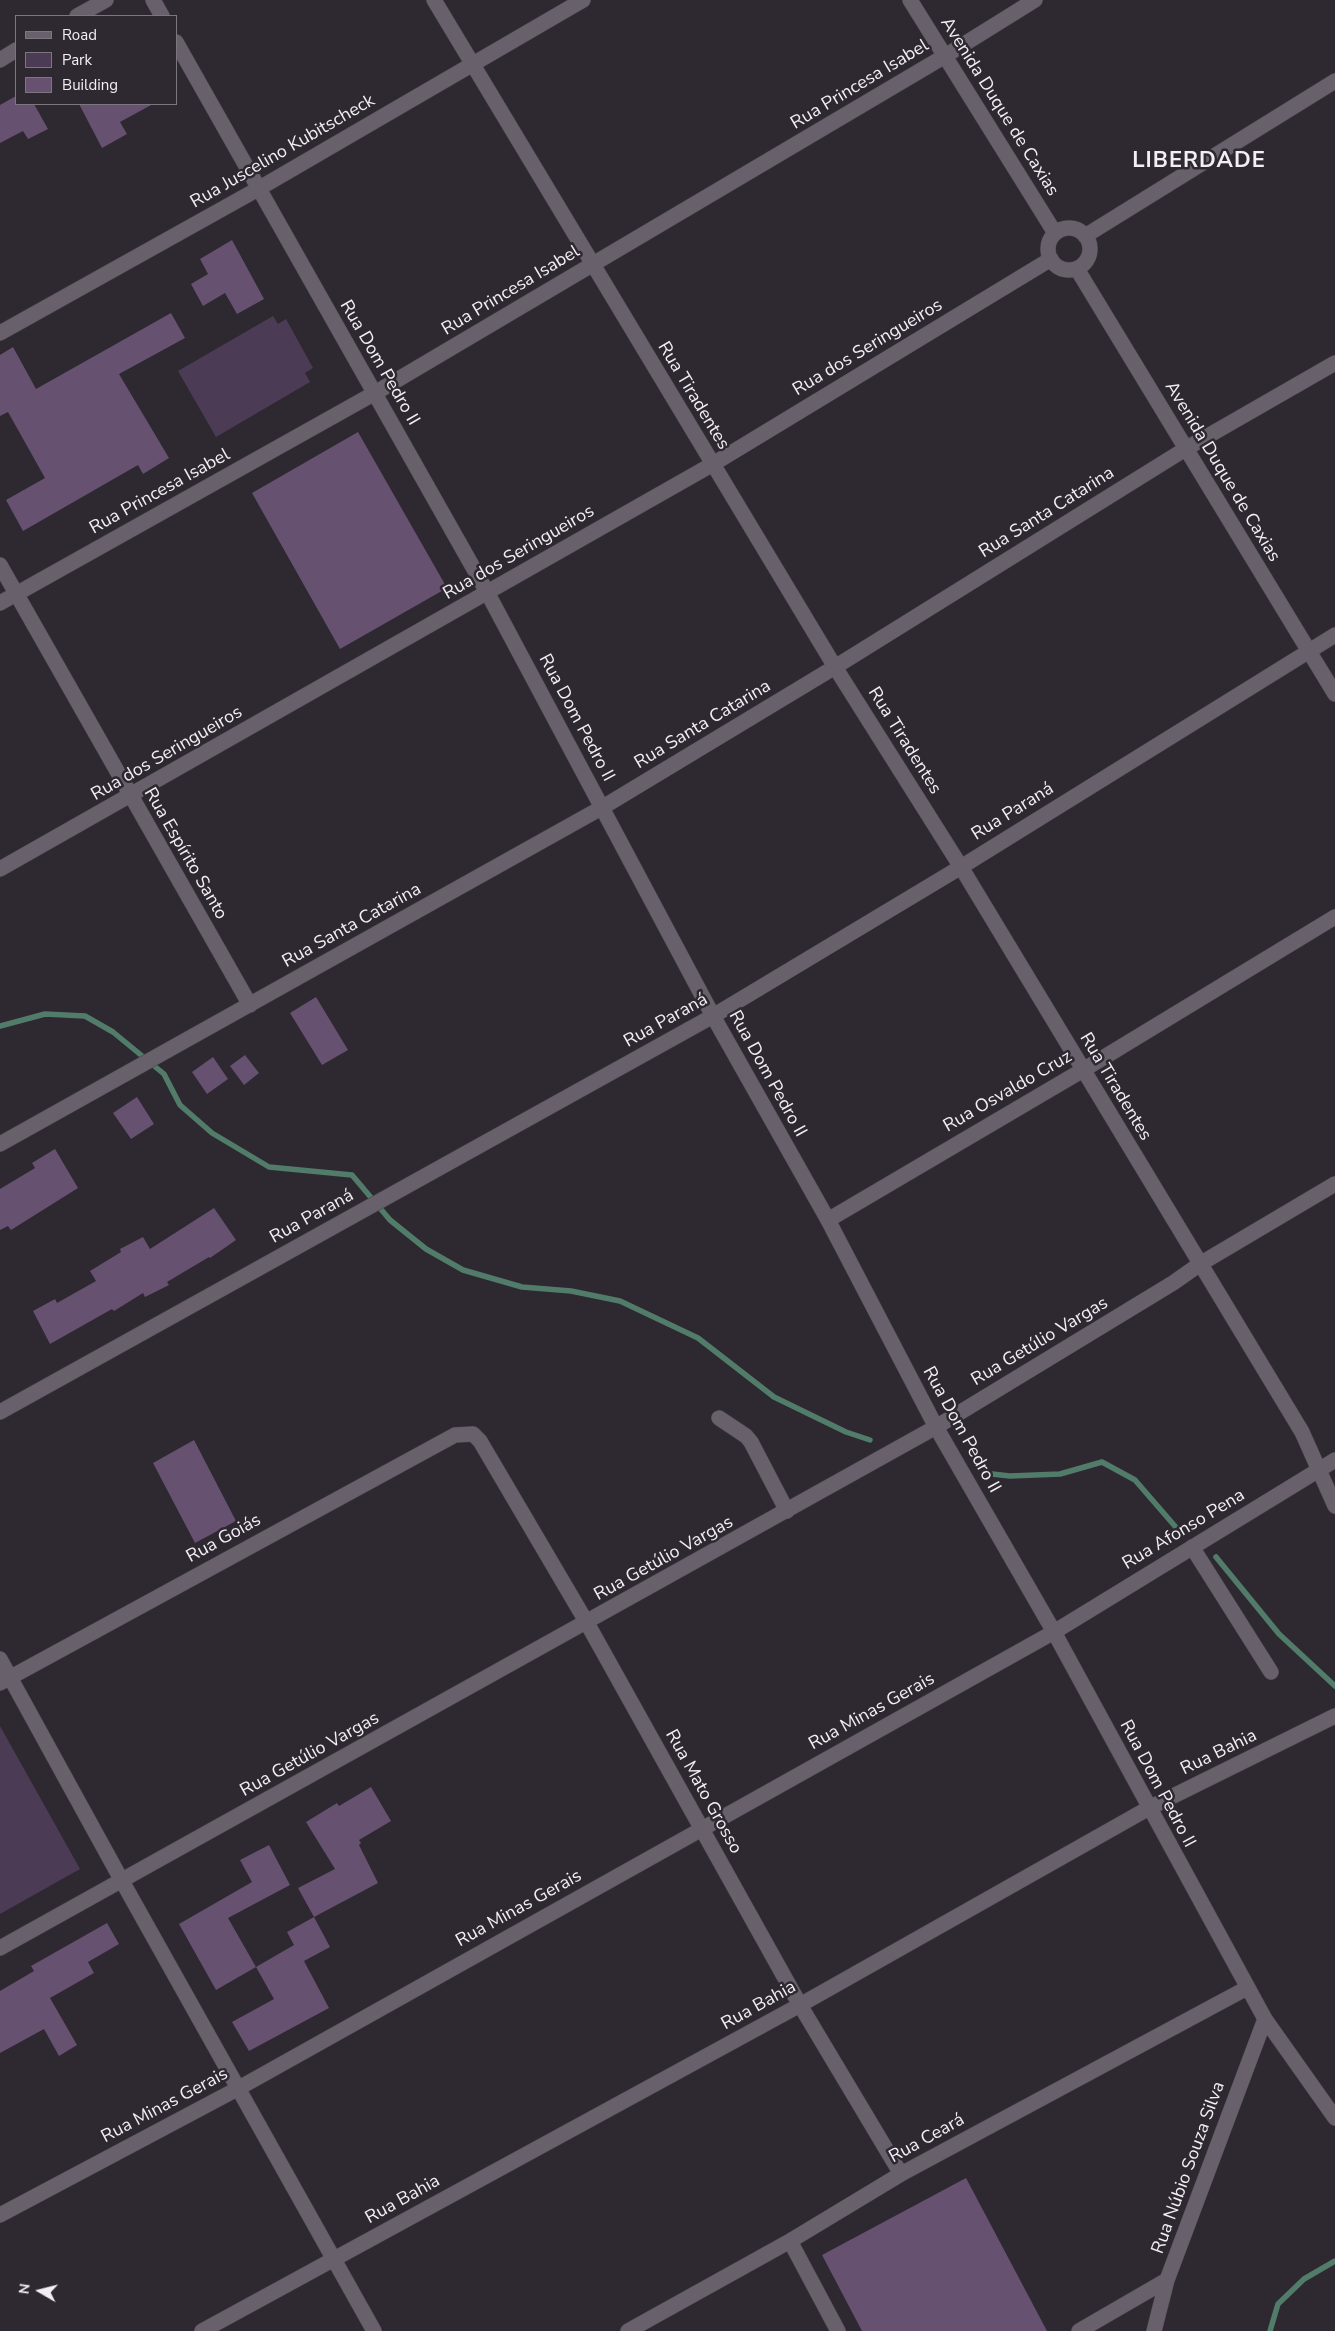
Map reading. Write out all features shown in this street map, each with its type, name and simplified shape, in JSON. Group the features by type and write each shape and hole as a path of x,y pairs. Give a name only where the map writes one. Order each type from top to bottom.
{"street":[{"path":"79,15 106,0"},
{"path":"153,0 161,15"},
{"name":"Rua Tiradentes","path":"434,0 835,668 960,867 1302,1432 1335,1506"},
{"name":"Rua Juscelino Kubitscheck","path":"0,333 258,189 583,0"},
{"name":"Avenida Duque de Caxias","path":"910,0 1055,233"},
{"name":"Rua Princesa Isabel","path":"0,603 375,394 945,56 1035,0"},
{"name":"Rua Dom Pedro II","path":"178,46 486,592 603,806 713,1016 828,1220 936,1427 1054,1632 1264,2019 1335,2118"},
{"path":"0,60 15,51"},
{"path":"1085,236 1335,80"},
{"path":"1072,228 1085,236 1089,243 1088,258 1077,269 1062,269 1051,259 1049,244 1055,233 1072,228"},
{"name":"Rua dos Seringueiros","path":"0,869 130,797 713,464 1051,259"},
{"name":"Avenida Duque de Caxias","path":"1077,269 1335,694"},
{"name":"Rua Santa Catarina","path":"0,1144 603,806 835,668 1186,448 1335,363"},
{"name":"Rua Espírito Santo","path":"0,565 130,797 250,1005"},
{"name":"Rua Paraná","path":"0,1412 713,1016 960,867 1335,635"},
{"name":"Rua Osvaldo Cruz","path":"828,1220 1083,1070 1335,917"},
{"name":"Rua Getúlio Vargas","path":"0,1948 587,1624 936,1427 1173,1283 1200,1264 1335,1184"},
{"path":"719,1418 746,1436 751,1442 787,1511"},
{"name":"Rua Mato Grosso","path":"467,1433 473,1434 480,1441 587,1624 800,2005 902,2174"},
{"name":"Rua Goiás","path":"5,1680 455,1435 467,1433"},
{"name":"Rua Afonso Pena","path":"1054,1632 1335,1460"},
{"path":"1192,1547 1271,1672"},
{"name":"Rua Minas Gerais","path":"0,2215 239,2088 1054,1632"},
{"path":"0,1659 5,1680 122,1881 374,2331"},
{"name":"Rua Bahia","path":"202,2331 800,2005 1149,1808 1335,1716"},
{"name":"Rua Ceará","path":"628,2331 790,2241 902,2174 1247,1988"},
{"name":"Rua Núbio Souza Silva","path":"1154,2331 1167,2280 1264,2019"},
{"path":"790,2241 838,2331"},
{"path":"1079,2331 1167,2280"}],"green space":[{"path":"273,316 278,324 286,319 313,368 305,373 310,382 216,437 178,371"},
{"path":"0,1726 80,1869 0,1914"}],"building":[{"path":"15,97 15,105 35,105 48,129 28,139 23,131 0,143 0,105"},
{"path":"80,105 151,105 120,122 127,134 102,148"},
{"path":"232,240 264,299 237,314 225,293 203,306 191,284 208,274 200,259"},
{"path":"171,313 185,338 119,374 169,458 143,474 138,465 23,531 6,500 45,478 8,412 0,416 0,355 13,347 36,389"},
{"path":"358,432 447,588 340,649 252,493"},
{"path":"316,997 348,1050 322,1065 290,1013"},
{"path":"245,1055 259,1073 244,1085 230,1066"},
{"path":"213,1057 228,1079 207,1094 192,1072"},
{"path":"137,1097 154,1124 131,1139 113,1113"},
{"path":"55,1149 78,1188 11,1230 8,1226 0,1230 0,1189 35,1168 32,1163"},
{"path":"214,1208 236,1240 210,1258 167,1282 169,1285 145,1297 143,1293 114,1311 112,1309 50,1344 33,1311 55,1299 57,1303 96,1281 90,1271 121,1252 120,1249 143,1237 150,1249"},
{"path":"194,1440 236,1521 195,1543 153,1463"},
{"path":"371,1787 391,1821 359,1840 361,1843 359,1845 378,1883 314,1917 298,1888 335,1869 306,1822 337,1803 339,1806"},
{"path":"269,1845 290,1885 228,1918 256,1967 216,1990 179,1924 252,1882 240,1860"},
{"path":"314,1917 330,1947 304,1961 329,2008 249,2051 232,2022 274,1999 256,1967 294,1945 287,1932"},
{"path":"107,1923 119,1944 88,1962 94,1973 50,1998 77,2045 59,2056 44,2029 0,2053 0,1991 34,1971 31,1966"},
{"path":"966,2178 1047,2331 862,2331 822,2255"}],"waterway":[{"path":"0,1026 45,1014 85,1016 113,1032 164,1074 180,1105 212,1133 269,1167 352,1175 390,1220 426,1249 463,1270 522,1287 571,1291 620,1301 698,1338 774,1397 846,1432 870,1440"},
{"path":"992,1474 1010,1476 1060,1474 1102,1462 1135,1480 1180,1532"},
{"path":"1216,1557 1279,1634 1335,1686"},
{"path":"1270,2331 1278,2304 1304,2279 1335,2261"}],"district":[{"name":"LIBERDADE","path":"1199,162"}]}
